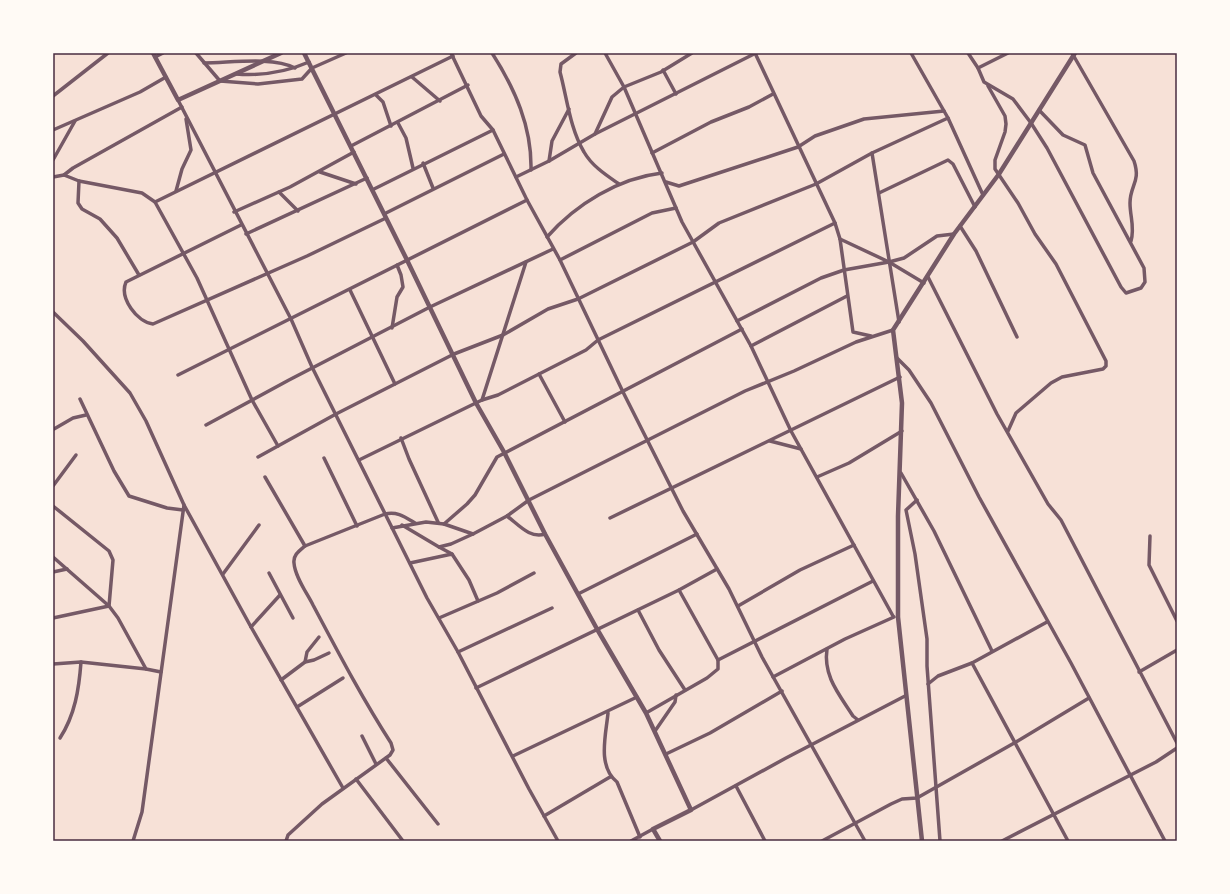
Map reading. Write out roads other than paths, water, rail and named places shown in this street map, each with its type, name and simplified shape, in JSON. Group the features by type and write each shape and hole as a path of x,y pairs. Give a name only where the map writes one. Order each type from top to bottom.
{"street":[{"path":"53,96 108,53"},
{"path":"163,53 154,55 186,114 214,173 290,319 312,367 392,528 558,841"},
{"path":"196,53 220,81 258,84 302,80 312,68 346,53"},
{"path":"178,100 281,53"},
{"path":"304,53 454,354 476,404 504,452 545,534 597,629 646,713 691,810"},
{"path":"492,53 518,100 525,121 530,140 531,170"},
{"path":"576,53 561,64 560,72 580,143 585,154 602,172 619,184"},
{"path":"606,53 624,87 682,222 751,346 790,431 817,477 873,581 895,617"},
{"path":"595,134 612,97 624,87 663,70 692,53"},
{"path":"516,177 549,161 595,134 755,53 835,223 840,239 853,332 860,335 872,336"},
{"path":"911,53 948,118 984,195"},
{"path":"968,53 1005,116 1006,124 994,166 1035,234 1056,264 1106,361 1106,366 1103,369 1062,377 1051,383 1016,413 1008,432"},
{"path":"978,68 1008,53"},
{"path":"439,547 451,544 473,534 507,516 529,500 745,391 872,336 893,330 899,323 954,234 999,174 1074,54 1134,161 1137,171 1130,202 1134,227 1131,241"},
{"path":"155,202 376,95 452,55 468,85 481,116 493,130 527,200 560,260 623,392 649,440 671,488 718,569 773,677 865,841"},
{"path":"204,63 261,62 289,65 295,68"},
{"path":"234,74 261,74 295,68 309,62"},
{"path":"663,70 676,94"},
{"path":"53,130 140,92 166,77"},
{"path":"412,77 440,101"},
{"path":"351,146 440,101 468,85"},
{"path":"987,85 1013,99 1031,123 1047,148 1121,287 1126,293 1141,288 1145,282 1144,268 1131,241 1093,173 1085,146 1063,135 1039,110"},
{"path":"652,153 711,122 749,107 773,94"},
{"path":"376,95 383,102 391,126"},
{"path":"53,178 64,175 73,168 182,107"},
{"path":"549,161 552,141 570,109"},
{"path":"666,182 675,186 682,185 798,146 815,136 864,119 944,111"},
{"path":"176,191 182,169 191,150 186,114"},
{"path":"258,457 336,414 454,354 503,335 548,309 578,299 693,242 719,223 816,184 872,153 948,118"},
{"path":"53,160 75,121"},
{"path":"398,122 406,138 413,168"},
{"path":"372,190 423,163 493,130"},
{"path":"234,212 320,172 354,152"},
{"path":"872,153 899,323"},
{"path":"241,226 126,282 125,285 128,307 146,323 153,324 207,302 267,274 385,216 433,188 504,154"},
{"path":"879,193 948,160 953,164 975,207"},
{"path":"423,163 433,188"},
{"path":"320,172 356,184"},
{"path":"547,237 558,224 608,189 639,177 662,173"},
{"path":"64,175 79,180 142,193 155,202 184,254 252,400 278,446"},
{"path":"246,234 367,178"},
{"path":"79,180 78,203 82,209 100,219 117,238 139,275"},
{"path":"279,192 298,211"},
{"path":"178,375 527,200"},
{"path":"560,260 652,213 676,208"},
{"path":"359,460 401,438 482,400 498,395 586,350 598,340 715,280 835,223"},
{"path":"960,226 976,251 1017,336"},
{"path":"738,321 821,278 844,270 904,258 937,236 954,234"},
{"path":"840,239 889,262 924,283"},
{"path":"206,425 312,367 374,338 430,308 554,250"},
{"path":"482,400 526,262"},
{"path":"392,328 397,297 402,287 401,275 397,265"},
{"path":"928,277 1008,432 1048,504 1060,520 1177,743"},
{"path":"350,290 395,384"},
{"path":"751,346 847,296"},
{"path":"53,312 130,393 146,420 184,505 251,627 343,788"},
{"path":"444,524 471,499 483,482 494,460 504,452 565,422 742,329"},
{"path":"893,330 900,377 902,430 895,617 922,841"},
{"path":"896,358 909,370 931,403 975,490 1089,698 1165,841"},
{"path":"539,374 565,422"},
{"path":"610,518 900,377"},
{"path":"80,399 86,415 114,471 129,496 167,508 183,510"},
{"path":"54,429 72,418 86,415"},
{"path":"817,477 849,463 883,440 902,430"},
{"path":"401,438 438,522"},
{"path":"770,441 801,449"},
{"path":"53,486 76,455"},
{"path":"324,458 357,526"},
{"path":"901,473 917,500 992,651"},
{"path":"265,476 305,546"},
{"path":"898,516 917,500"},
{"path":"133,841 142,812 184,505"},
{"path":"53,506 85,531 112,556 113,572 109,606"},
{"path":"906,510 915,554 927,639 928,684 940,841"},
{"path":"286,841 288,835 343,788 386,758 392,752 391,743 368,707 330,640 296,572 294,558 296,553 305,546 385,514 393,512 398,513 415,523"},
{"path":"507,516 530,534 537,537 545,534"},
{"path":"392,528 415,523 438,522 473,534"},
{"path":"402,525 452,554 469,580 478,601"},
{"path":"223,574 259,526"},
{"path":"578,594 697,534"},
{"path":"1150,536 1149,565 1177,620"},
{"path":"738,606 800,570 854,544"},
{"path":"410,563 452,554"},
{"path":"53,557 109,606 118,618 146,668"},
{"path":"53,572 67,569"},
{"path":"476,688 679,590 718,569"},
{"path":"269,573 293,618"},
{"path":"439,618 497,593 534,574"},
{"path":"718,660 754,640 873,581"},
{"path":"646,713 707,678 718,669 718,660 679,590"},
{"path":"251,627 280,595"},
{"path":"53,618 109,606"},
{"path":"458,652 552,608"},
{"path":"638,610 659,650 685,690"},
{"path":"773,677 827,648 895,617"},
{"path":"928,684 938,676 972,663 1047,622"},
{"path":"305,662 307,652 319,637"},
{"path":"827,648 825,660 829,677 853,716 858,720"},
{"path":"1139,672 1177,650"},
{"path":"281,680 305,662 314,660 328,653"},
{"path":"53,664 81,662 146,668 161,672"},
{"path":"60,738 68,724 76,702 81,662"},
{"path":"972,663 1016,742 1068,841"},
{"path":"297,707 343,678"},
{"path":"666,754 710,733 782,691"},
{"path":"655,731 675,702 676,695"},
{"path":"631,841 736,786 811,744 905,696"},
{"path":"513,756 637,697"},
{"path":"822,841 854,822 902,799 917,798 1016,742 1089,698"},
{"path":"608,712 604,763 610,777 617,782 640,836"},
{"path":"362,736 376,764"},
{"path":"1002,841 1156,762 1177,748"},
{"path":"386,758 438,824"},
{"path":"544,816 610,777"},
{"path":"356,779 403,841"},
{"path":"736,786 765,841"},
{"path":"653,829 660,841"}]}
